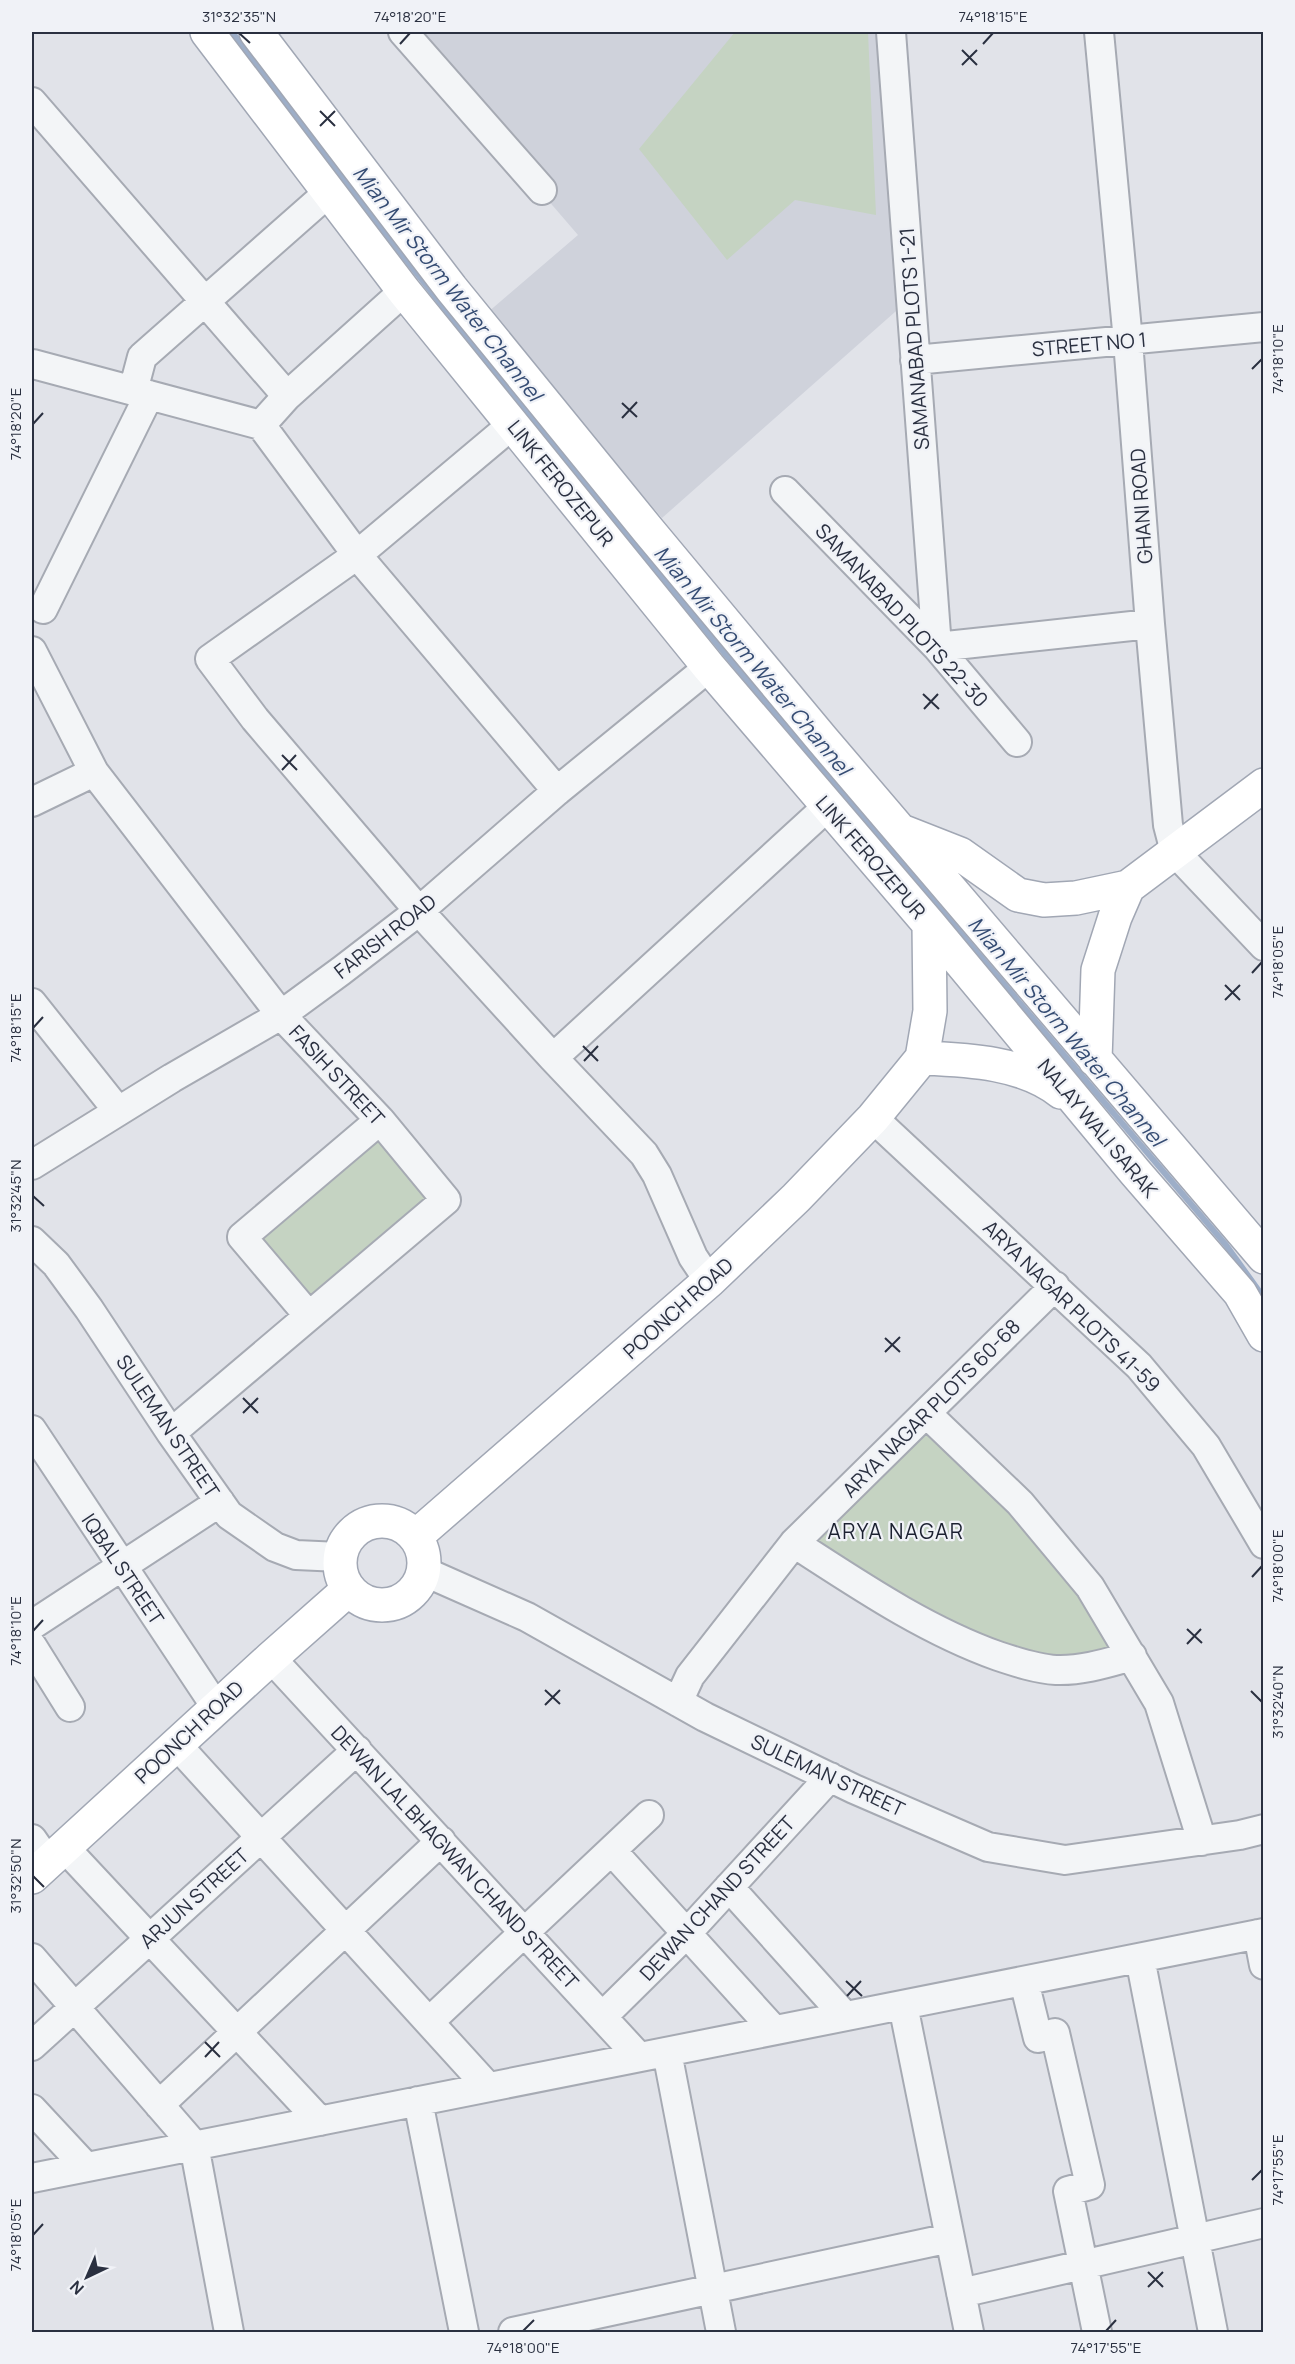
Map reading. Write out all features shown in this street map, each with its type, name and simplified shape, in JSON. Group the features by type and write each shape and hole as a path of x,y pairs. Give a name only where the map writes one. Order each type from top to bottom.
{"main road":[{"name":"LINK FEROZEPUR","path":"207,32 411,300 709,667 929,924"},
{"name":"LINK FEROZEPUR","path":"256,32 451,288 663,548 900,830"},
{"path":"411,300 451,288"},
{"path":"900,830 960,854 1018,895 1044,900 1076,898 1128,887 1263,785"},
{"path":"900,830 1263,1257"},
{"path":"1095,1060 1098,970 1115,917 1128,887"},
{"name":"POONCH ROAD","path":"415,1537 709,1281 796,1198 873,1118 922,1058 930,1011 929,924"},
{"name":"NALAY WALI SARAK","path":"929,924 1082,1109 1240,1293 1263,1335"},
{"path":"922,1058 966,1059 1009,1068 1050,1084 1082,1109"},
{"path":"387,1521 402,1527 415,1537 424,1559 423,1571 418,1584 399,1602 385,1605 372,1604 359,1599 349,1589 340,1568 340,1557 345,1542 356,1530 371,1523 387,1521"},
{"name":"POONCH ROAD","path":"44,1856 176,1744 349,1589"}],"street":[{"path":"403,32 542,190"},
{"name":"SAMANABAD PLOTS 1-21","path":"891,32 937,647"},
{"name":"GHANI ROAD","path":"1099,32 1128,340 1168,825 1175,852 1263,946"},
{"path":"32,102 287,396"},
{"path":"43,609 141,393 142,357 329,192"},
{"path":"261,425 287,396 411,300"},
{"name":"STREET NO 1","path":"915,360 1263,327"},
{"path":"32,358 141,393 261,425 357,555 557,791"},
{"path":"513,424 357,555 210,659 255,720 419,911 644,1154 657,1175 693,1257 709,1281"},
{"name":"SAMANABAD PLOTS 22-30","path":"785,491 937,647 1017,742"},
{"path":"937,647 1150,624"},
{"name":"FASIH STREET","path":"32,651 94,772 281,1015 380,1120 446,1200 171,1433"},
{"name":"FARISH ROAD","path":"32,1165 118,1111 281,1015 419,911 557,791 709,667"},
{"path":"33,799 94,772"},
{"path":"553,1058 828,806"},
{"path":"32,1003 118,1111"},
{"name":"ARYA NAGAR PLOTS 41-59","path":"873,1118 1139,1366 1206,1446 1263,1544"},
{"path":"309,1316 242,1237 380,1120"},
{"name":"SULEMAN STREET","path":"32,1241 56,1264 89,1309 171,1433 229,1515 275,1546 296,1555 340,1557"},
{"name":"ARYA NAGAR PLOTS 60-68","path":"678,1702 690,1676 794,1543 1055,1286"},
{"path":"926,1413 1027,1511 1090,1587 1159,1702 1202,1841"},
{"name":"IQBAL STREET","path":"32,1430 216,1707"},
{"path":"32,1625 220,1502"},
{"path":"794,1543 866,1590 970,1646 1019,1663 1054,1670 1086,1668 1132,1656"},
{"name":"SULEMAN STREET","path":"423,1571 527,1617 705,1717 830,1777 988,1846 1065,1860 1202,1841 1263,1829"},
{"path":"32,1646 70,1707"},
{"name":"DEWAN LAL BHAGWAN CHAND STREET","path":"271,1658 639,2057"},
{"path":"176,1744 488,2087"},
{"name":"ARJUN STREET","path":"32,2046 357,1750"},
{"name":"DEWAN CHAND STREET","path":"602,2017 687,1933 830,1777"},
{"path":"429,2022 649,1815"},
{"path":"159,2105 441,1841"},
{"path":"612,1851 774,2030"},
{"path":"44,1856 149,1939 320,2121"},
{"path":"729,1887 845,2016"},
{"path":"32,2178 1260,1934 1263,1965"},
{"path":"32,1958 194,2145 229,2332"},
{"path":"1140,1958 1213,2332"},
{"path":"1024,1981 1038,2038 1055,2032 1090,2185 1068,2191 1096,2332"},
{"path":"903,2005 969,2332"},
{"path":"667,2052 722,2332"},
{"path":"418,2101 464,2332"},
{"path":"32,2109 86,2167"},
{"path":"961,2293 1263,2223"},
{"path":"513,2332 950,2238"}],"shaded area":[{"path":"403,32 887,32 904,304 662,518 487,313 578,235"}],"green space":[{"path":"735,32 868,32 876,215 795,200 727,260 639,149"},
{"path":"380,1120 446,1200 309,1316 242,1237"},
{"path":"928,1398 1129,1655 1054,1664 1007,1653 791,1542"}],"waterway":[{"name":"Mian Mir Storm Water Channel","path":"232,32 350,188 594,495 845,797 1226,1245 1264,1298"}],"district":[{"name":"ARYA NAGAR","path":"896,1531"}]}
